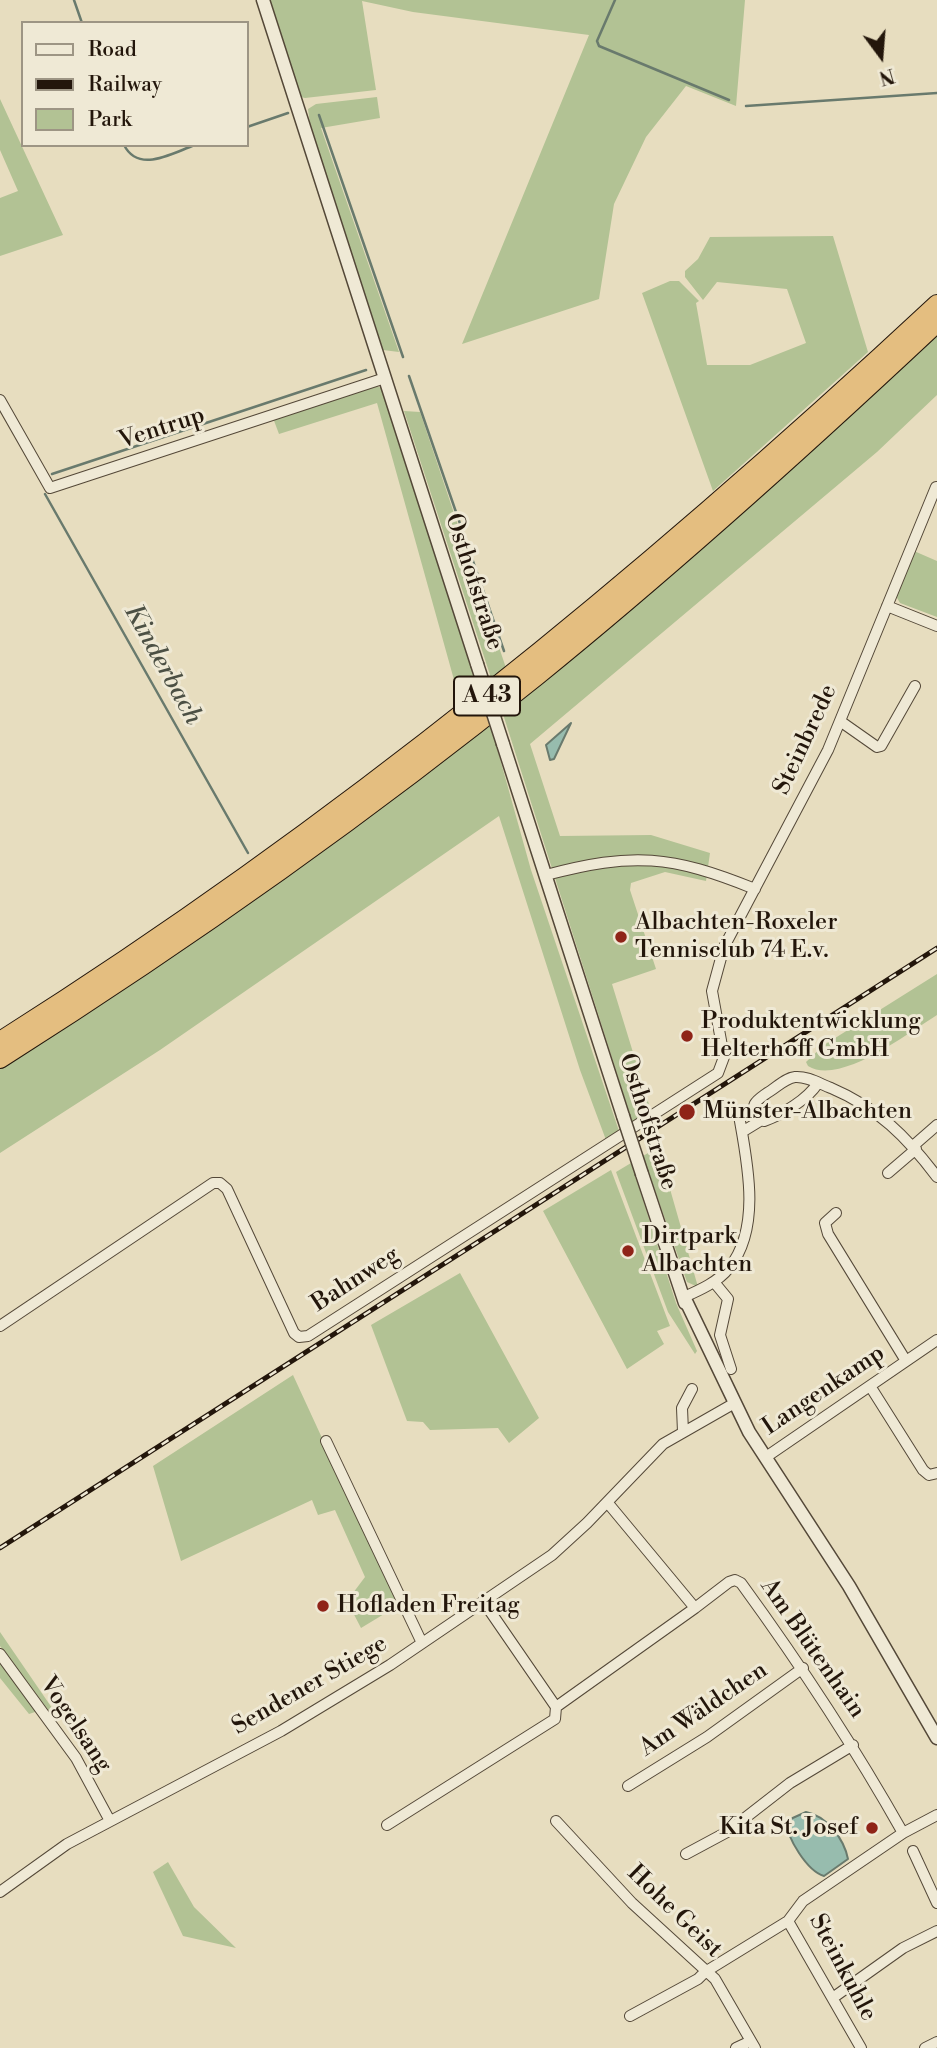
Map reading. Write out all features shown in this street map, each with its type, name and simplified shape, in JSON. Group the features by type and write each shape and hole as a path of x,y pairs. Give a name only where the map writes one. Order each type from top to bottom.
{"highway":[{"name":"A 43","path":"0,1041 215,898 414,754 515,674 740,484 937,304"},
{"name":"A 43","path":"0,1059 224,910 323,840 534,678 749,496 937,323"}],"street":[{"name":"Osthofstraße","path":"263,0 623,1116 684,1297 727,1382 732,1401 849,1586 937,1738"},
{"name":"Ventrup","path":"0,400 50,488 384,378"},
{"name":"Steinbrede","path":"724,1057 713,1002 715,971 724,947 840,721 936,487"},
{"path":"887,606 937,626"},
{"path":"840,721 877,747 881,746 915,686"},
{"path":"545,875 591,863 653,859 703,868 755,889"},
{"name":"Bahnweg","path":"0,1326 213,1183 227,1189 294,1333 299,1337 308,1336 673,1104 718,1073 724,1057"},
{"path":"760,1121 753,1109 756,1101 787,1080 803,1077 869,1107 915,1147 937,1177"},
{"path":"742,1132 760,1121 771,1119 805,1098 818,1083"},
{"path":"684,1297 714,1282 736,1259 750,1199 738,1110"},
{"path":"888,1173 937,1125"},
{"name":"Langenkamp","path":"836,1213 825,1223 828,1234 906,1360"},
{"path":"714,1282 728,1299 720,1335 731,1369"},
{"name":"Langenkamp","path":"766,1457 937,1340"},
{"path":"870,1385 923,1470 929,1475 937,1473"},
{"path":"683,1432 682,1408 692,1389"},
{"name":"Sendener Stiege","path":"0,1892 66,1844 281,1731 367,1681 552,1555 653,1453 732,1401"},
{"path":"326,1441 422,1643"},
{"path":"607,1502 695,1608"},
{"name":"Am Blütenhain","path":"387,1825 549,1724 555,1719 556,1707 735,1580 741,1583 803,1668 853,1745 904,1833"},
{"path":"483,1601 556,1707"},
{"name":"Vogelsang","path":"0,1654 76,1758 110,1821"},
{"name":"Am Wäldchen","path":"628,1786 707,1737 803,1668"},
{"path":"686,1854 727,1832 790,1783 853,1745"},
{"name":"Steinkuhle","path":"861,2048 788,1921 803,1901 904,1833 937,1815"},
{"name":"Hohe Geist","path":"556,1821 632,1903 715,1979 753,2044 736,2048"},
{"path":"913,1851 937,1903"},
{"path":"630,2016 698,1979 788,1921"},
{"path":"834,1997 903,1948 937,1931"},
{"path":"925,2048 937,2042"}],"green space":[{"path":"270,0 745,0 736,106 686,86 646,137 614,204 599,299 462,344 589,35 413,12 362,1 376,90 305,98 301,97"},
{"path":"377,97 380,118 321,128 399,352 383,350 310,125 308,109 316,104"},
{"path":"0,99 63,235 0,256 0,198 18,191 0,150"},
{"path":"833,236 868,352 713,491 642,293 670,281 679,281 699,301 696,303 707,365 750,365 806,343 787,289 717,282 703,300 685,277 685,271 698,259 710,237"},
{"path":"937,333 937,395 877,452 530,744 560,836 651,835 710,853 706,881 665,872 631,883 630,890 656,969 612,984 651,1111 633,1124 503,714"},
{"path":"373,384 383,389 479,690 461,705 377,403 279,434 273,418"},
{"path":"404,411 420,412 506,668 492,681"},
{"path":"914,551 937,561 937,617 900,603 896,596"},
{"path":"490,723 531,870 619,1131 606,1140 580,1070 499,816 160,1050 0,1153 0,1065"},
{"path":"937,974 937,1015 874,1055 855,1063 838,1069 822,1070 808,1066 806,1062 824,1045"},
{"path":"658,1147 698,1287 687,1282 643,1156"},
{"path":"631,1163 676,1303 697,1351 695,1354 668,1312 616,1172"},
{"path":"611,1170 670,1326 657,1331 664,1344 627,1369 543,1211"},
{"path":"460,1273 539,1418 509,1443 498,1428 430,1430 423,1422 407,1421 371,1325"},
{"path":"293,1375 399,1605 361,1628 347,1601 365,1577 335,1510 318,1515 312,1500 181,1561 153,1466"},
{"path":"0,1632 52,1708 49,1711 0,1646"},
{"path":"0,1661 38,1711 29,1714 0,1678"},
{"path":"168,1862 194,1907 236,1948 183,1936 153,1872"}],"shaded area":[{"path":"571,723 554,759 550,760 546,745"},
{"path":"806,1812 827,1823 846,1851 848,1859 824,1876 805,1861 787,1828 786,1821"}],"waterway":[{"name":"Kinderbach","path":"74,0 81,21"},
{"path":"615,0 597,41 599,46 729,100"},
{"path":"746,106 937,93"},
{"name":"Kinderbach","path":"248,127 288,113"},
{"name":"Kinderbach","path":"319,115 403,357"},
{"name":"Kinderbach","path":"125,147 130,154 147,160 190,147"},
{"name":"Kinderbach","path":"52,474 366,370"},
{"path":"409,376 504,651"},
{"name":"Kinderbach","path":"45,494 248,853"}],"railway":[{"path":"0,1548 937,948"}],"place":[{"name":"Albachten-Roxeler Tennisclub 74 E.v.","path":"621,937"},
{"name":"Produktentwicklung Helterhoff GmbH","path":"687,1036"},
{"name":"Münster-Albachten","path":"687,1112"},
{"name":"Dirtpark Albachten","path":"628,1251"},
{"name":"Hofladen Freitag","path":"323,1606"},
{"name":"Kita St. Josef","path":"872,1828"}]}
